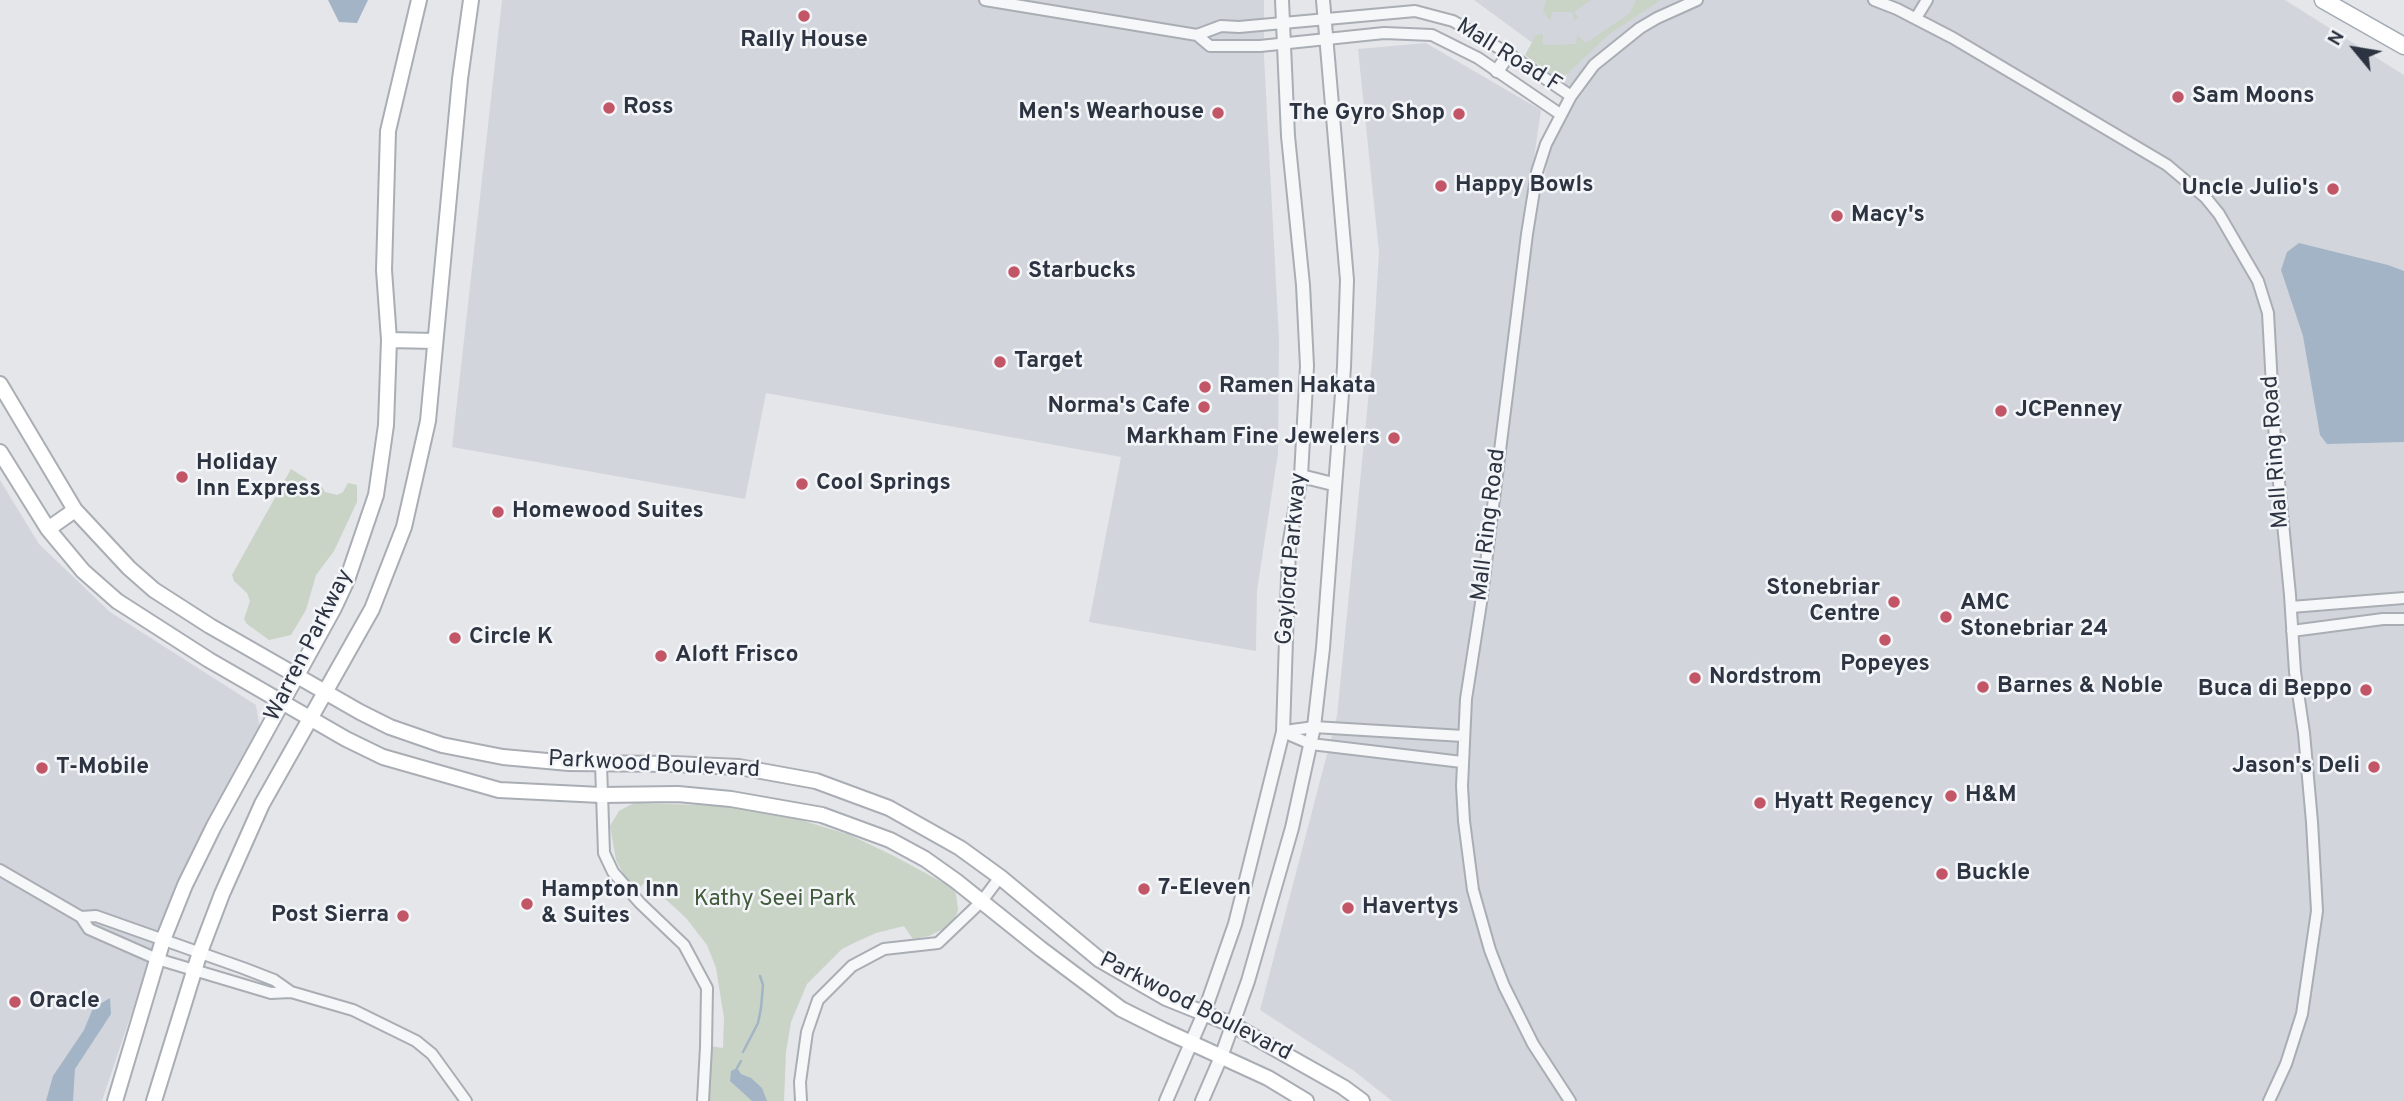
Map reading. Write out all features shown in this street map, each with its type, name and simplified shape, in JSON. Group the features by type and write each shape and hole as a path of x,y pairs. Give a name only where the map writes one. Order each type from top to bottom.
{"main road":[{"name":"Warren Parkway","path":"115,1101 163,940 199,854 297,677 347,580 376,495 386,425 389,340 384,270 388,131 419,0"},
{"name":"Warren Parkway","path":"155,1101 200,952 222,894 260,809 372,609 404,527 428,421 460,79 471,0"},
{"path":"2323,0 2404,46"},
{"path":"389,340 435,341"},
{"name":"Parkwood Boulevard","path":"0,384 75,510 129,568 154,590 297,677 390,727 442,745 503,757 569,763 717,765 780,774 816,781 889,808 960,848 1000,877 1100,960 1166,998 1233,1026 1332,1081 1362,1101"},
{"name":"Parkwood Boulevard","path":"0,453 48,529 83,571 117,601 177,640 311,719 391,761 499,790 601,795 678,794 731,799 822,815 890,840 956,881 1121,1009 1268,1078 1306,1101"},
{"path":"48,529 75,510"}],"street":[{"name":"Mall Road F","path":"985,0 1197,35 1221,26 1239,27 1415,11 1453,21 1509,54 1571,96"},
{"name":"Gaylord Parkway","path":"1166,1101 1204,1013 1235,924 1283,732 1289,546 1301,476 1307,366 1303,285 1288,136 1282,0"},
{"name":"Gaylord Parkway","path":"1202,1101 1233,1026 1292,828 1314,727 1327,600 1344,367 1347,280 1322,0"},
{"name":"Mall Ring Road","path":"1570,1101 1527,1032 1490,950 1473,890 1469,864 1464,821 1462,736 1531,209 1542,154 1560,114 1594,65 1623,39 1657,18 1697,0"},
{"name":"Mall Ring Road","path":"1874,0 1900,4 1916,18 2167,165 2206,198 2225,221 2258,281 2267,313 2275,441 2312,822 2316,911 2311,964 2302,1014 2286,1064 2269,1101"},
{"path":"1916,18 1927,0"},
{"name":"Mall Road F","path":"1197,35 1210,46 1284,44 1384,33 1432,35 1478,58 1560,114"},
{"path":"1497,71 1509,54"},
{"path":"1301,476 1334,484"},
{"path":"2291,607 2404,598"},
{"path":"2292,631 2383,619 2404,619"},
{"path":"1283,732 1314,727 1462,736"},
{"path":"1283,732 1311,744 1462,762"},
{"path":"601,764 604,853 613,872 640,903 684,945 706,988 703,1101"},
{"path":"0,870 81,917 89,929 158,959 271,993 291,992"},
{"path":"801,1101 800,1082 807,1032 818,1000 852,966 884,949 938,943 982,901 1000,877"},
{"path":"81,917 96,916 274,980 291,992 353,1010 416,1041 432,1054 466,1101"}],"shaded area":[{"path":"502,0 1264,0 1264,56 1279,339 1278,453 1257,591 1256,651 1089,622 1121,457 766,393 745,499 452,447"},
{"path":"1474,0 2285,0 2404,75 2404,1101 1392,1101 1354,1071 1260,1010 1337,716 1373,350 1379,252 1358,49 1426,43 1541,110 1506,350 1568,69"},
{"path":"0,480 39,544 110,612 256,705 260,729 190,855 165,913 102,1101 0,1101"}],"green space":[{"path":"1546,0 1591,0 1574,12 1578,17 1574,20 1572,12 1552,12 1551,20 1543,11"},
{"path":"1636,0 1661,0 1608,35 1565,76 1555,77 1525,55 1536,35 1543,34 1543,45 1576,44 1577,35 1586,43 1630,13"},
{"path":"291,469 319,490 322,487 325,492 337,495 343,492 348,483 357,485 357,502 334,551 316,575 306,610 291,635 269,640 244,619 250,601 232,575"},
{"name":"Kathy Seei Park","path":"634,803 730,806 801,820 850,835 951,887 956,894 958,910 955,918 945,928 929,936 913,939 904,926 876,933 856,942 842,949 807,984 791,1022 786,1052 784,1101 709,1101 710,1046 723,1048 724,1018 716,968 707,945 686,918 646,881 636,891 627,881 616,860 610,826 619,811"}],"water":[{"path":"328,0 368,0 357,23 339,22"},
{"path":"2299,243 2404,271 2404,442 2327,444 2320,435 2303,336 2281,270 2287,252"},
{"path":"110,998 111,1014 75,1069 73,1101 46,1101 53,1076 84,1030 93,1008"},
{"path":"737,1068 741,1074 751,1078 762,1088 767,1101 752,1101 730,1081 731,1071"}],"waterway":[{"path":"743,1052 758,1023 763,985 760,976"},
{"path":"737,1068 741,1061"}],"place":[{"name":"Rally House","path":"804,16"},
{"name":"Sam Moons","path":"2178,97"},
{"name":"Ross","path":"609,108"},
{"name":"Men's Wearhouse","path":"1218,113"},
{"name":"The Gyro Shop","path":"1459,114"},
{"name":"Happy Bowls","path":"1441,186"},
{"name":"Uncle Julio's","path":"2333,189"},
{"name":"Macy's","path":"1837,216"},
{"name":"Starbucks","path":"1014,272"},
{"name":"Target","path":"1000,362"},
{"name":"Ramen Hakata","path":"1205,387"},
{"name":"Norma's Cafe","path":"1204,407"},
{"name":"JCPenney","path":"2001,411"},
{"name":"Markham Fine Jewelers","path":"1394,438"},
{"name":"Holiday Inn Express","path":"182,477"},
{"name":"Cool Springs","path":"802,484"},
{"name":"Homewood Suites","path":"498,512"},
{"name":"Stonebriar Centre","path":"1894,602"},
{"name":"AMC Stonebriar 24","path":"1946,617"},
{"name":"Circle K","path":"455,638"},
{"name":"Popeyes","path":"1885,640"},
{"name":"Aloft Frisco","path":"661,656"},
{"name":"Nordstrom","path":"1695,678"},
{"name":"Barnes & Noble","path":"1983,687"},
{"name":"Buca di Beppo","path":"2366,690"},
{"name":"Jason's Deli","path":"2374,767"},
{"name":"T-Mobile","path":"42,768"},
{"name":"H&M","path":"1951,796"},
{"name":"Hyatt Regency","path":"1760,803"},
{"name":"Buckle","path":"1942,874"},
{"name":"7-Eleven","path":"1144,889"},
{"name":"Hampton Inn & Suites","path":"527,904"},
{"name":"Havertys","path":"1348,908"},
{"name":"Post Sierra","path":"403,916"},
{"name":"Oracle","path":"15,1002"}]}
